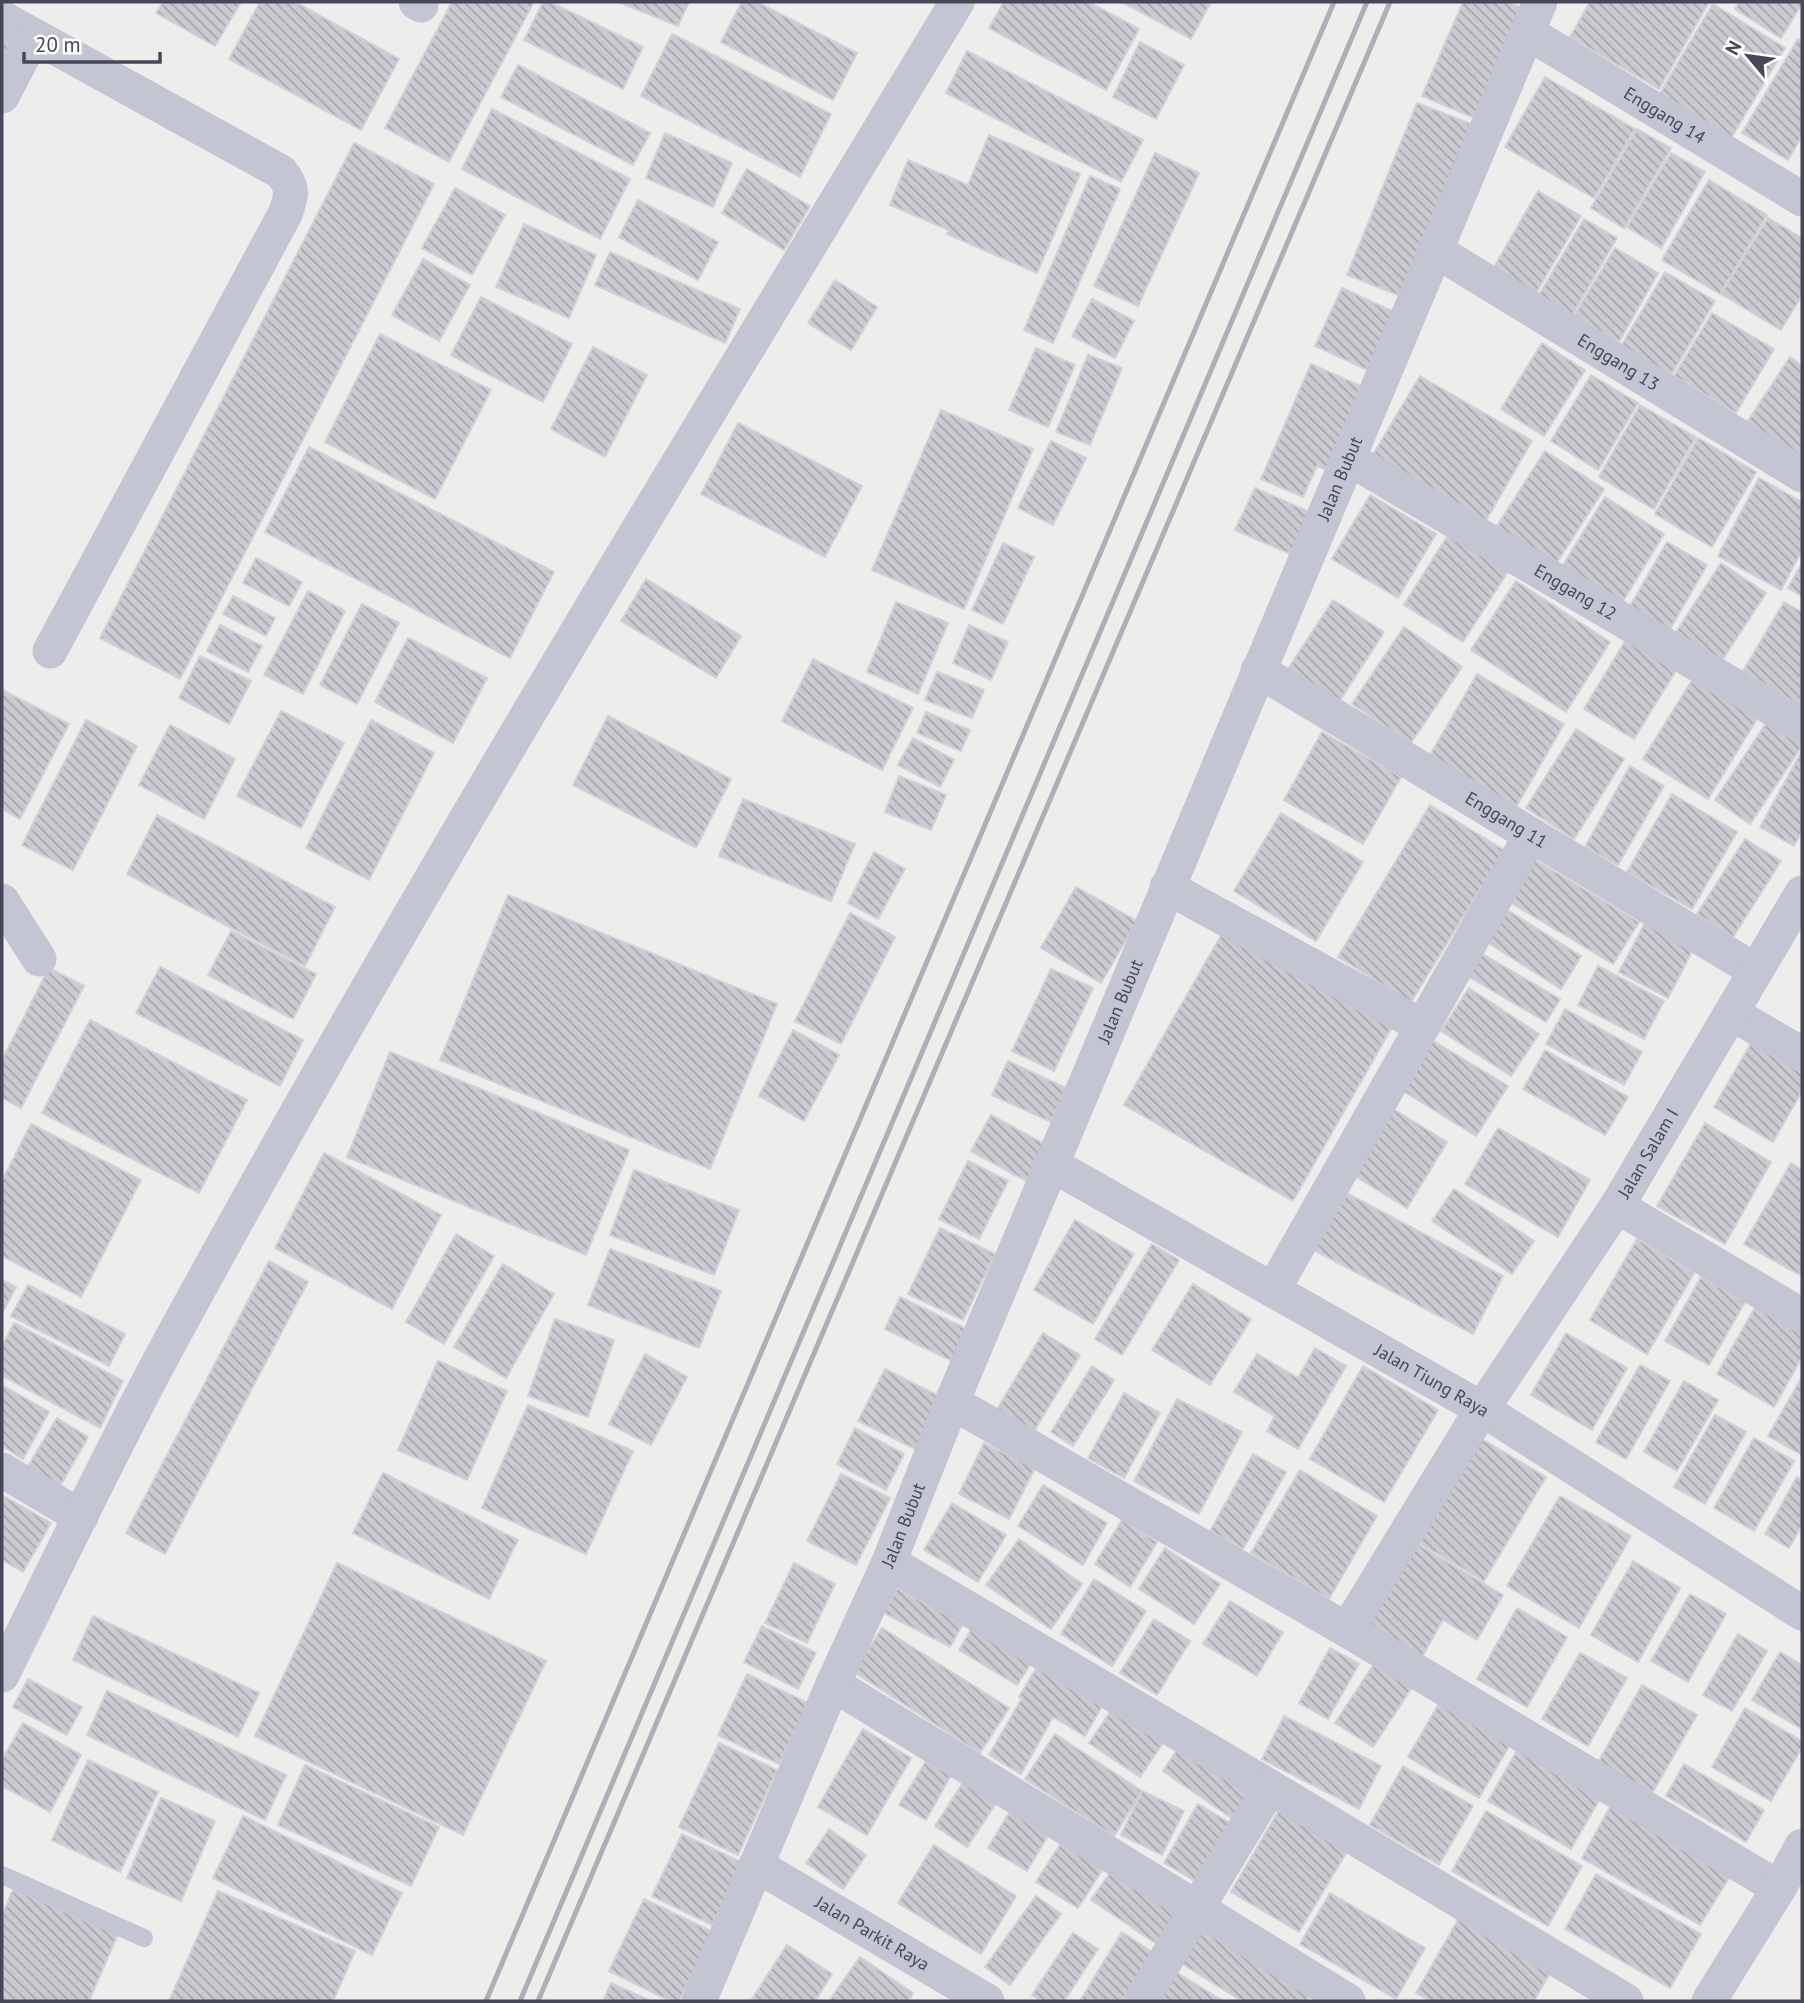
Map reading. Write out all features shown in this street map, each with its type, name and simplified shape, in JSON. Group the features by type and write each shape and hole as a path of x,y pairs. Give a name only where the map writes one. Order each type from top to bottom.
{"street":[{"path":"2,1675 170,1341 351,1018 563,654 957,2"},
{"name":"Enggang 14","path":"1534,17 1802,199"},
{"name":"Jalan Bubut","path":"699,2001 833,1684 889,1562 951,1402 1534,17"},
{"path":"2,18 281,172 291,190 285,214 50,651"},
{"path":"2,96 33,37"},
{"name":"Enggang 13","path":"1436,250 1802,475"},
{"name":"Enggang 12","path":"1348,458 1802,726"},
{"name":"Enggang 11","path":"1258,670 1756,971"},
{"path":"1273,1290 1531,835"},
{"path":"1167,887 1422,1026"},
{"name":"Jalan Salam I","path":"1347,1630 1482,1409 1617,1206 1802,893"},
{"path":"2,901 39,960"},
{"path":"1731,1013 1802,1054"},
{"name":"Jalan Tiung Raya","path":"1051,1164 1482,1409 1802,1612"},
{"path":"1617,1206 1802,1316"},
{"path":"951,1402 1347,1630 1779,1888"},
{"path":"2,1471 81,1517"},
{"path":"889,1562 1626,2001"},
{"path":"833,1684 1348,2001"},
{"path":"1141,2001 1270,1787"},
{"path":"1709,2001 1802,1846"},
{"name":"Jalan Parkit Raya","path":"756,1865 987,2001"}],"lane":[{"path":"2,1875 144,1938"}],"building":[{"path":"163,2 241,2 215,46 156,13"},
{"path":"260,2 295,2 399,59 361,130 229,59"},
{"path":"452,2 534,2 449,162 385,128"},
{"path":"543,2 550,2 643,47 623,89 524,40"},
{"path":"618,2 689,2 678,26"},
{"path":"742,2 757,2 857,53 833,100 721,42"},
{"path":"1004,2 1089,2 1139,29 1106,90 989,28"},
{"path":"1122,2 1211,2 1191,39"},
{"path":"1463,2 1508,2 1527,10 1479,120 1422,96"},
{"path":"1590,2 1708,4 1659,89 1570,37"},
{"path":"1740,2 1802,4 1781,38 1735,9"},
{"path":"1713,4 1785,48 1731,138 1659,95"},
{"path":"2,31 15,39 2,61"},
{"path":"672,34 831,114 800,177 641,96"},
{"path":"1798,39 1802,42 1802,136 1788,160 1742,133"},
{"path":"1140,42 1184,65 1156,119 1113,97"},
{"path":"967,51 1143,140 1121,182 946,93"},
{"path":"518,65 650,133 633,165 501,97"},
{"path":"1545,77 1635,129 1594,198 1505,147"},
{"path":"1417,103 1479,127 1408,299 1347,275"},
{"path":"492,109 630,179 600,239 462,169"},
{"path":"1637,129 1671,148 1624,228 1591,208"},
{"path":"665,133 732,163 713,207 646,178"},
{"path":"989,135 1080,174 1037,273 947,234 949,230 890,205 908,160 968,185"},
{"path":"354,143 434,184 180,679 100,638"},
{"path":"1155,153 1199,173 1138,306 1094,286"},
{"path":"1671,153 1705,172 1661,248 1627,227"},
{"path":"747,169 810,206 784,250 722,213"},
{"path":"1090,176 1120,189 1053,343 1024,330"},
{"path":"1709,180 1767,215 1720,294 1662,260"},
{"path":"455,188 505,215 472,275 422,248"},
{"path":"1538,191 1581,216 1536,293 1493,269"},
{"path":"638,200 718,242 698,280 619,237"},
{"path":"1768,218 1802,238 1802,295 1781,330 1721,294"},
{"path":"1584,219 1617,238 1572,315 1539,295"},
{"path":"524,224 596,255 569,318 496,287"},
{"path":"1615,248 1658,273 1619,342 1574,316"},
{"path":"610,252 740,309 725,343 595,285"},
{"path":"423,259 470,285 439,341 392,315"},
{"path":"1665,272 1715,301 1670,377 1620,348"},
{"path":"835,280 877,307 851,350 808,323"},
{"path":"1342,288 1403,316 1376,374 1315,346"},
{"path":"481,297 572,344 543,402 451,355"},
{"path":"1092,299 1134,321 1115,358 1072,336"},
{"path":"1712,313 1774,349 1736,413 1674,376"},
{"path":"380,334 491,390 435,499 325,442"},
{"path":"1542,343 1585,370 1544,436 1501,409"},
{"path":"593,347 647,375 605,457 551,429"},
{"path":"1036,348 1075,365 1048,427 1009,410"},
{"path":"1088,355 1122,368 1090,445 1056,432"},
{"path":"1790,357 1802,366 1802,456 1746,424"},
{"path":"1311,364 1372,391 1335,474 1317,466 1303,497 1261,479"},
{"path":"1591,375 1638,403 1598,470 1551,441"},
{"path":"1420,376 1532,441 1484,524 1371,458"},
{"path":"1640,405 1696,437 1654,509 1599,477"},
{"path":"941,410 1033,449 964,609 872,570"},
{"path":"738,423 862,486 825,557 701,494"},
{"path":"1698,438 1756,472 1712,547 1655,514"},
{"path":"1051,441 1086,458 1053,525 1018,508"},
{"path":"309,447 554,572 510,658 265,532"},
{"path":"1545,451 1604,489 1554,567 1495,529"},
{"path":"1759,478 1802,502 1802,550 1781,590 1718,556"},
{"path":"1255,488 1316,515 1297,557 1235,530"},
{"path":"1370,495 1436,534 1398,598 1332,559"},
{"path":"1605,497 1664,534 1620,606 1560,570"},
{"path":"1455,524 1514,562 1463,642 1404,605"},
{"path":"1667,542 1707,565 1669,631 1629,608"},
{"path":"1003,543 1034,557 1003,624 972,610"},
{"path":"256,558 302,582 289,606 243,583"},
{"path":"1721,563 1766,593 1721,662 1676,632"},
{"path":"1802,563 1802,596 1788,588"},
{"path":"646,579 741,636 716,678 621,621"},
{"path":"1516,581 1610,642 1566,712 1471,650"},
{"path":"308,591 345,611 303,694 264,675"},
{"path":"233,596 275,618 266,636 223,614"},
{"path":"1333,600 1384,632 1337,705 1286,672"},
{"path":"896,602 948,623 918,694 867,672"},
{"path":"1784,602 1802,612 1801,706 1743,671"},
{"path":"362,604 399,623 357,704 320,685"},
{"path":"220,625 262,646 248,672 207,651"},
{"path":"969,625 1008,642 991,680 953,663"},
{"path":"1404,627 1462,667 1411,743 1352,704"},
{"path":"1630,633 1680,664 1634,739 1584,709"},
{"path":"408,638 487,678 453,743 375,702"},
{"path":"200,656 251,681 229,724 179,698"},
{"path":"813,659 913,708 882,770 782,721"},
{"path":"937,672 984,690 972,718 925,700"},
{"path":"1477,674 1564,724 1516,807 1429,757"},
{"path":"1694,677 1758,717 1708,799 1643,759"},
{"path":"2,690 69,724 20,819 2,809"},
{"path":"281,711 344,743 301,828 237,796"},
{"path":"926,712 970,730 961,751 917,733"},
{"path":"1773,713 1802,733 1802,746 1750,824 1715,800"},
{"path":"608,716 731,779 696,848 573,785"},
{"path":"86,720 137,746 73,870 22,845"},
{"path":"371,720 434,753 369,880 306,848"},
{"path":"170,725 235,759 204,819 139,785"},
{"path":"1576,729 1624,759 1574,839 1526,808"},
{"path":"1322,732 1401,777 1363,844 1284,800"},
{"path":"913,738 954,760 940,787 898,765"},
{"path":"1802,751 1802,831 1794,846 1760,827"},
{"path":"1630,766 1664,786 1618,865 1585,847"},
{"path":"899,776 946,795 931,830 885,812"},
{"path":"1672,794 1737,832 1692,909 1627,872"},
{"path":"743,799 855,844 831,901 719,856"},
{"path":"1430,805 1504,850 1411,1002 1338,957"},
{"path":"1281,813 1363,862 1316,941 1234,891"},
{"path":"157,815 335,907 305,966 127,874"},
{"path":"1745,839 1781,861 1733,937 1697,914"},
{"path":"874,852 905,869 878,919 848,903"},
{"path":"1524,853 1639,922 1613,964 1498,895"},
{"path":"1076,887 1137,921 1101,983 1041,948"},
{"path":"508,895 777,1004 710,1169 440,1060"},
{"path":"1496,903 1581,956 1561,989 1477,936"},
{"path":"850,913 895,937 841,1044 795,1021"},
{"path":"1646,921 1695,946 1668,998 1619,972"},
{"path":"1228,923 1396,1020 1293,1201 1124,1105"},
{"path":"231,931 316,974 293,1019 208,975"},
{"path":"1477,951 1560,999 1546,1022 1464,974"},
{"path":"1598,966 1664,1001 1644,1039 1578,1005"},
{"path":"160,967 303,1040 280,1086 136,1013"},
{"path":"49,968 84,986 21,1108 2,1098 2,1060"},
{"path":"1051,969 1093,988 1054,1071 1012,1051"},
{"path":"1469,988 1539,1034 1511,1076 1441,1031"},
{"path":"1565,1009 1642,1052 1624,1085 1546,1044"},
{"path":"90,1020 247,1100 199,1193 42,1113"},
{"path":"793,1030 839,1055 804,1121 759,1096"},
{"path":"1757,1033 1802,1060 1802,1091 1773,1142 1714,1107"},
{"path":"1425,1036 1508,1086 1476,1136 1395,1086"},
{"path":"1545,1050 1628,1097 1605,1135 1523,1089"},
{"path":"390,1052 629,1150 586,1255 347,1157"},
{"path":"1008,1061 1066,1088 1051,1122 992,1095"},
{"path":"1385,1104 1447,1142 1407,1208 1345,1170"},
{"path":"991,1115 1050,1147 1030,1183 971,1151"},
{"path":"1705,1123 1771,1162 1725,1244 1657,1206"},
{"path":"31,1124 141,1180 81,1297 2,1256 2,1181"},
{"path":"1498,1128 1590,1180 1558,1237 1465,1184"},
{"path":"324,1153 441,1215 392,1309 275,1248"},
{"path":"968,1161 1008,1181 979,1239 939,1219"},
{"path":"1791,1163 1802,1170 1802,1276 1744,1244"},
{"path":"634,1170 739,1210 714,1275 610,1235"},
{"path":"1454,1189 1534,1241 1512,1274 1432,1221"},
{"path":"1341,1190 1503,1276 1473,1334 1310,1248"},
{"path":"1075,1220 1134,1254 1093,1324 1034,1290"},
{"path":"940,1228 995,1254 963,1320 908,1294"},
{"path":"456,1234 494,1256 444,1344 406,1322"},
{"path":"1637,1239 1694,1273 1647,1354 1590,1320"},
{"path":"1152,1244 1179,1260 1122,1355 1095,1339"},
{"path":"610,1249 721,1291 699,1348 588,1305"},
{"path":"269,1261 308,1282 165,1554 126,1533"},
{"path":"503,1264 554,1294 506,1378 454,1347"},
{"path":"1701,1277 1745,1302 1709,1365 1665,1341"},
{"path":"2,1280 16,1287 2,1314"},
{"path":"1193,1284 1251,1319 1210,1385 1152,1350"},
{"path":"28,1285 125,1334 109,1366 11,1316"},
{"path":"900,1297 973,1332 958,1364 885,1329"},
{"path":"1757,1304 1802,1330 1802,1357 1774,1407 1717,1374"},
{"path":"555,1319 614,1340 588,1417 528,1396"},
{"path":"14,1323 123,1381 100,1428 2,1376 2,1346"},
{"path":"1043,1333 1080,1355 1033,1433 996,1411"},
{"path":"1566,1333 1627,1368 1592,1430 1531,1395"},
{"path":"1315,1348 1346,1366 1298,1449 1267,1431 1275,1416 1234,1392 1257,1354 1298,1378"},
{"path":"645,1354 687,1377 651,1445 609,1424"},
{"path":"438,1361 507,1391 467,1480 398,1450"},
{"path":"1640,1365 1670,1381 1626,1459 1596,1442"},
{"path":"1092,1366 1114,1380 1073,1446 1051,1432"},
{"path":"1363,1366 1438,1410 1384,1502 1310,1459"},
{"path":"885,1369 943,1398 917,1450 858,1421"},
{"path":"1802,1377 1802,1455 1768,1436"},
{"path":"1684,1381 1718,1400 1677,1471 1644,1452"},
{"path":"2,1385 49,1412 23,1459 2,1446"},
{"path":"1124,1393 1160,1413 1124,1478 1088,1458"},
{"path":"1177,1399 1242,1432 1199,1514 1134,1481"},
{"path":"528,1405 633,1451 586,1554 482,1508"},
{"path":"1715,1415 1746,1432 1705,1504 1674,1487"},
{"path":"57,1418 88,1437 59,1488 27,1468"},
{"path":"855,1428 904,1454 886,1490 837,1464"},
{"path":"1475,1435 1546,1477 1484,1581 1414,1540"},
{"path":"1754,1438 1794,1461 1754,1531 1714,1508"},
{"path":"984,1443 1035,1468 1009,1519 959,1494"},
{"path":"1253,1454 1286,1472 1243,1549 1210,1531"},
{"path":"1300,1470 1377,1516 1329,1599 1251,1553"},
{"path":"383,1473 518,1540 489,1599 353,1533"},
{"path":"841,1474 890,1498 856,1565 807,1541"},
{"path":"1797,1477 1802,1480 1802,1525 1789,1548 1765,1534"},
{"path":"1043,1485 1107,1523 1083,1565 1018,1526"},
{"path":"2,1495 51,1523 23,1572 2,1560"},
{"path":"1560,1496 1631,1536 1579,1628 1507,1586"},
{"path":"952,1503 1006,1535 978,1582 924,1550"},
{"path":"1122,1520 1157,1542 1130,1587 1095,1564"},
{"path":"1407,1538 1503,1595 1477,1640 1443,1620 1416,1667 1354,1630"},
{"path":"1019,1539 1082,1584 1051,1629 986,1585"},
{"path":"1165,1548 1220,1584 1194,1624 1139,1589"},
{"path":"1633,1561 1680,1588 1638,1662 1591,1635"},
{"path":"337,1563 546,1661 463,1835 255,1736"},
{"path":"794,1563 835,1584 807,1643 765,1623"},
{"path":"1094,1579 1146,1611 1112,1666 1061,1634"},
{"path":"897,1588 963,1624 950,1647 884,1613"},
{"path":"1690,1594 1726,1614 1688,1682 1651,1661"},
{"path":"1230,1601 1283,1632 1257,1676 1203,1644"},
{"path":"1517,1608 1567,1637 1527,1707 1477,1679"},
{"path":"93,1616 259,1693 238,1737 73,1660"},
{"path":"1154,1619 1190,1641 1157,1695 1120,1673"},
{"path":"976,1621 1035,1657 1017,1685 959,1650"},
{"path":"762,1626 816,1653 798,1689 744,1662"},
{"path":"882,1628 1009,1708 980,1753 854,1672"},
{"path":"1738,1634 1767,1651 1732,1711 1703,1695"},
{"path":"1330,1648 1359,1664 1328,1719 1299,1703"},
{"path":"1780,1652 1802,1665 1802,1729 1752,1700"},
{"path":"1580,1653 1627,1678 1588,1746 1542,1719"},
{"path":"1044,1655 1109,1694 1085,1736 1053,1717 1021,1774 989,1755"},
{"path":"1376,1661 1413,1686 1373,1747 1335,1723"},
{"path":"747,1674 808,1703 779,1764 718,1735"},
{"path":"28,1679 82,1707 67,1735 13,1707"},
{"path":"1642,1685 1697,1715 1651,1795 1597,1764"},
{"path":"107,1691 286,1775 265,1820 87,1735"},
{"path":"1441,1700 1512,1741 1479,1798 1408,1757"},
{"path":"1117,1702 1167,1737 1140,1777 1089,1743"},
{"path":"1745,1708 1802,1741 1802,1747 1771,1801 1712,1767"},
{"path":"1284,1716 1381,1766 1359,1809 1262,1759"},
{"path":"23,1723 81,1755 50,1812 2,1786 2,1760"},
{"path":"863,1729 911,1758 867,1835 818,1807"},
{"path":"1055,1734 1142,1791 1114,1836 1025,1779"},
{"path":"1183,1741 1256,1791 1236,1821 1163,1771"},
{"path":"719,1743 777,1770 738,1855 679,1827"},
{"path":"1519,1747 1602,1795 1571,1849 1488,1801"},
{"path":"88,1760 158,1792 120,1872 52,1840"},
{"path":"926,1761 951,1775 926,1820 899,1805"},
{"path":"1684,1764 1764,1810 1746,1842 1666,1796"},
{"path":"305,1765 439,1827 411,1886 278,1825"},
{"path":"1403,1766 1473,1806 1439,1865 1370,1825"},
{"path":"970,1772 1003,1793 967,1847 935,1826"},
{"path":"1142,1791 1184,1811 1162,1855 1121,1835"},
{"path":"161,1798 215,1821 181,1901 127,1878"},
{"path":"1198,1804 1230,1823 1197,1882 1164,1863"},
{"path":"1013,1806 1052,1829 1027,1871 988,1848"},
{"path":"1281,1807 1349,1848 1299,1932 1231,1892"},
{"path":"1610,1807 1730,1876 1700,1925 1582,1858"},
{"path":"1486,1811 1582,1866 1548,1926 1452,1871"},
{"path":"243,1816 402,1893 372,1955 213,1878"},
{"path":"829,1829 866,1855 843,1889 806,1863"},
{"path":"682,1834 743,1863 712,1925 652,1896"},
{"path":"1066,1835 1108,1861 1078,1908 1036,1882"},
{"path":"934,1845 1016,1896 981,1954 898,1903"},
{"path":"1112,1870 1186,1920 1166,1950 1091,1900"},
{"path":"1596,1874 1701,1934 1670,1988 1565,1929"},
{"path":"13,1889 118,1934 89,2001 2,2001 2,1916"},
{"path":"218,1891 355,1951 333,2001 169,2001"},
{"path":"1330,1893 1425,1948 1396,1999 1300,1944"},
{"path":"1036,1896 1061,1914 1010,1985 985,1967"},
{"path":"644,1899 713,1932 679,2001 670,2001 609,1971"},
{"path":"1463,1911 1555,1964 1534,2001 1431,2001 1416,1993"},
{"path":"1203,1916 1315,1987 1306,2001 1242,2001 1176,1960"},
{"path":"1122,1932 1152,1952 1122,2001 1080,2001"},
{"path":"1073,1933 1098,1949 1064,2001 1041,2001 1032,1995"},
{"path":"787,1945 832,1974 815,2001 752,1999"},
{"path":"860,1957 913,1993 908,2001 829,2001"},
{"path":"1171,1969 1223,2001 1151,2001"},
{"path":"611,1983 651,2001 603,2001"}],"railway":[{"path":"486,2001 1334,2"},
{"path":"520,2001 1367,2"},
{"path":"538,2001 1390,2"}]}
